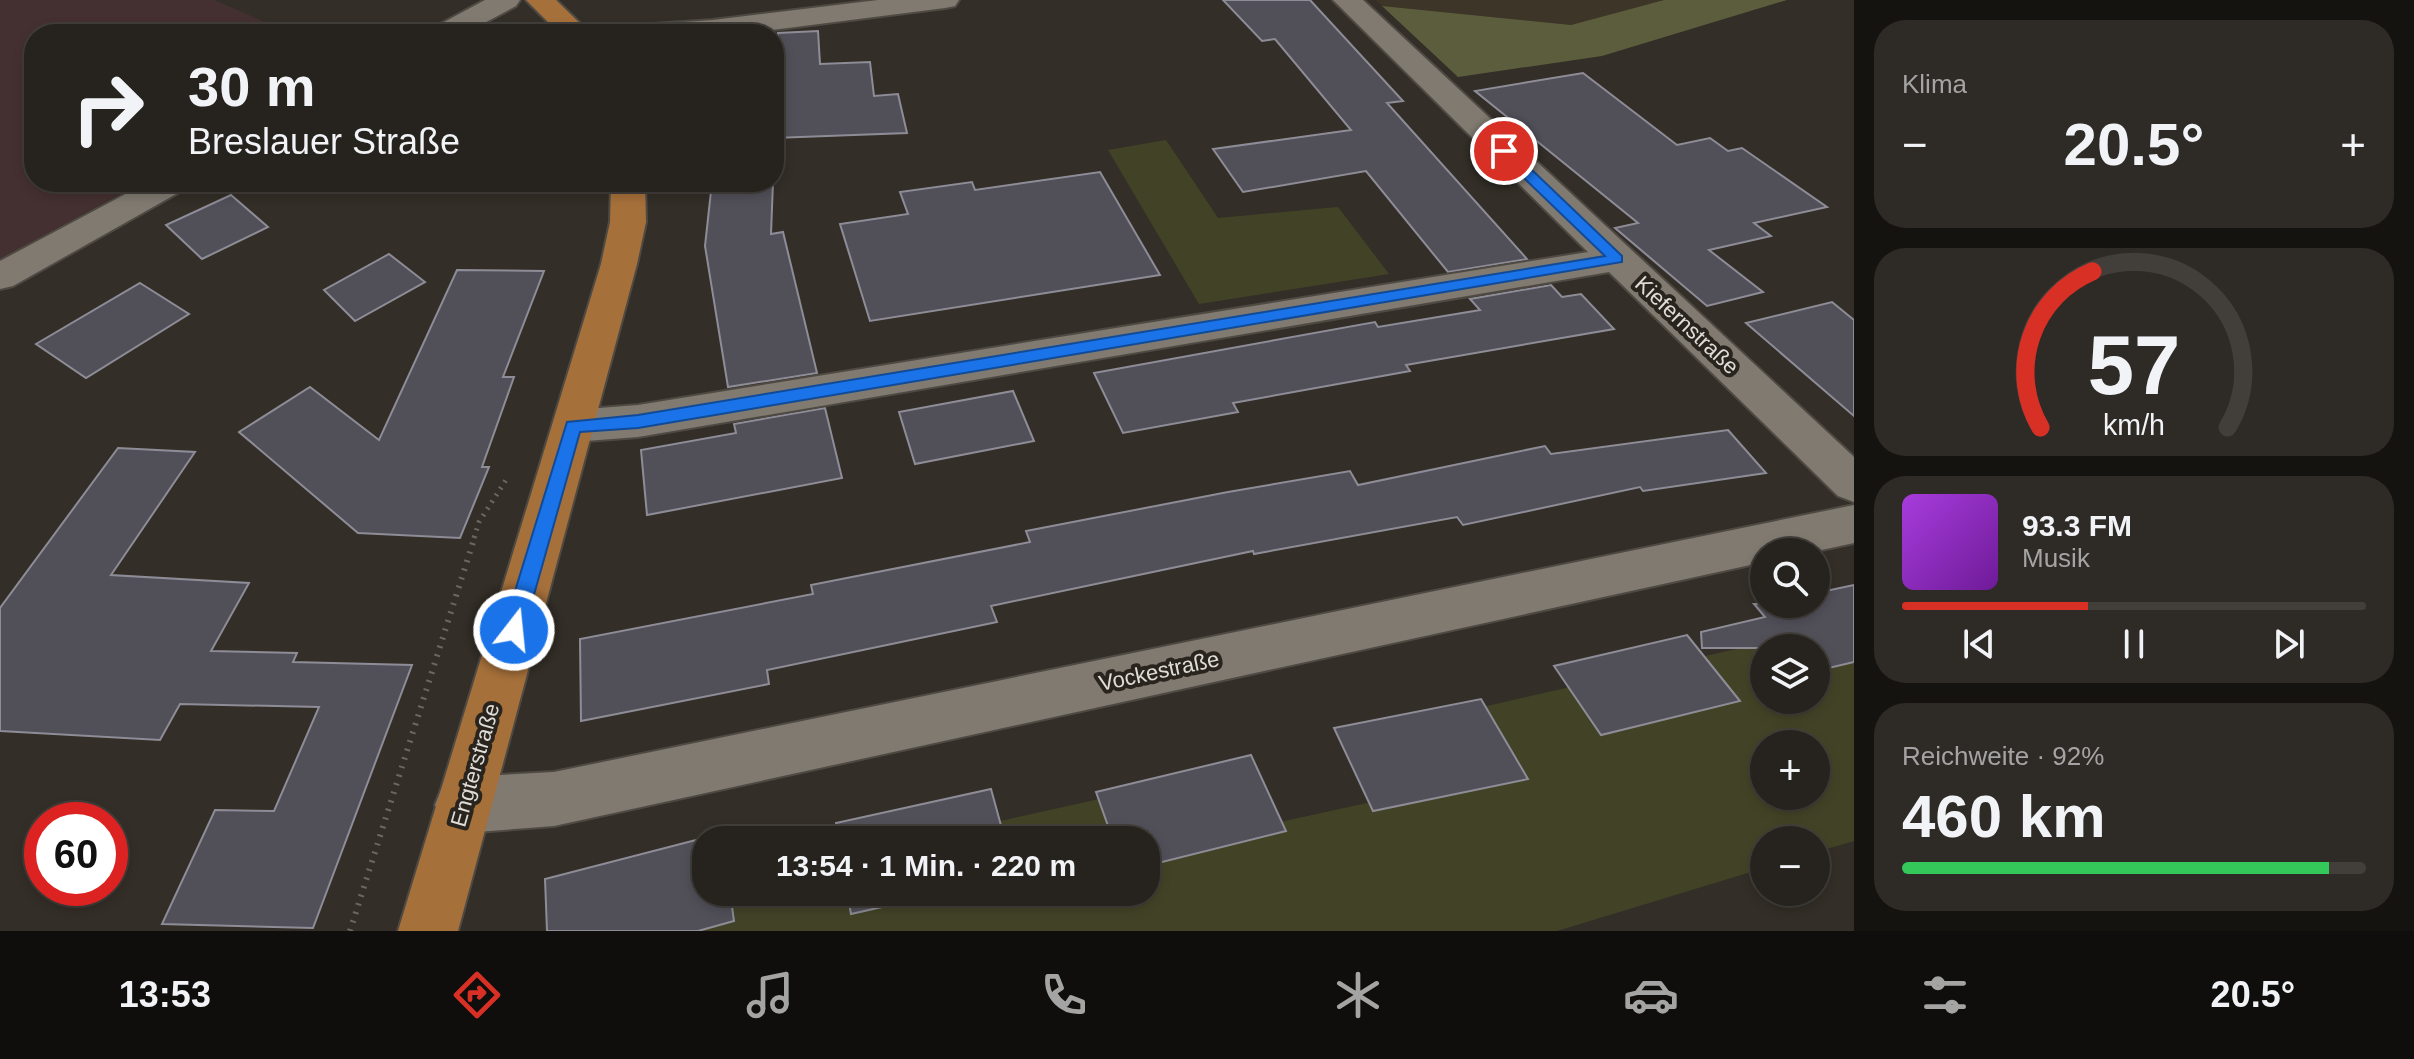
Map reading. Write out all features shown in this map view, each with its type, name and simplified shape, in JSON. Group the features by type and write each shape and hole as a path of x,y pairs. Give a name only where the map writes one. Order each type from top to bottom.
{"main road":[{"path":"540,0 566,24"},
{"name":"Engterstraße","path":"428,931 619,264 628,222 628,192"}],"street":[{"path":"462,24 506,0"},
{"path":"668,24 688,0"},
{"path":"753,24 945,0"},
{"name":"Kiefernstraße","path":"1347,0 1854,484"},
{"path":"0,277 155,192"},
{"path":"573,426 638,421 1617,259"},
{"name":"Vockestraße","path":"463,805 554,799 1854,524"}],"path":[{"path":"350,931 479,522 508,477"}],"shaded area":[{"path":"0,0 214,0 270,24 24,24 24,192 124,192 0,259"},
{"path":"1375,0 1664,0 1571,25 1382,6"}],"green space":[{"path":"1664,0 1787,0 1602,56 1458,77 1382,6 1571,25"},
{"path":"1166,140 1218,218 1338,207 1389,274 1199,304 1108,150"},
{"path":"1854,622 1854,841 1830,848 1830,826 1750,826 1750,872 1557,931 556,931 692,896 692,906 1160,906 1160,826 978,826 1113,796 1257,827 1385,799 1474,709 1750,646 1750,714 1830,714 1830,634 1802,634"}],"building":[{"path":"1223,0 1310,0 1403,101 1387,103 1527,259 1448,272 1366,171 1243,192 1213,149 1351,130 1275,39 1262,41"},
{"path":"818,31 820,64 870,62 874,96 898,94 907,133 784,138 784,33"},
{"path":"1583,73 1677,145 1710,138 1728,151 1742,148 1827,207 1754,223 1771,236 1709,250 1763,292 1707,306 1615,228 1638,223 1475,91"},
{"path":"1100,172 1160,275 870,321 840,224 908,214 900,192 972,182 975,190"},
{"path":"711,192 773,192 771,234 783,232 817,373 728,387 705,246"},
{"path":"231,195 268,227 202,259 166,225"},
{"path":"389,254 425,282 355,321 324,290"},
{"path":"457,270 544,271 503,377 514,377 482,467 489,467 460,538 358,533 239,432 310,387 379,440"},
{"path":"140,283 189,314 86,378 36,344"},
{"path":"1551,285 1562,297 1581,294 1614,329 1406,365 1410,371 1233,403 1238,412 1123,433 1094,373 1375,322 1378,327 1480,310 1470,299"},
{"path":"1832,302 1854,320 1854,416 1746,323"},
{"path":"1013,391 1034,441 915,464 899,412"},
{"path":"825,408 842,478 647,515 641,450 736,433 734,424"},
{"path":"1728,430 1766,473 1643,491 1640,487 1463,525 1457,517 1254,554 1253,551 991,606 997,622 767,670 769,684 581,721 580,639 813,594 811,585 1030,542 1026,531 1228,492 1350,471 1358,485 1545,446 1551,454"},
{"path":"118,448 195,452 111,575 249,583 211,651 297,653 293,662 412,665 313,928 162,924 215,810 274,811 319,707 180,704 160,740 0,731 0,608"},
{"path":"1854,585 1854,662 1830,668 1830,634 1750,634 1750,648 1702,648 1701,632 1761,618 1830,618 1830,590"},
{"path":"1687,635 1740,701 1601,735 1554,666"},
{"path":"1481,699 1528,779 1373,811 1334,728"},
{"path":"1251,755 1286,831 1160,862 1160,826 1108,826 1096,792"},
{"path":"991,789 1001,826 837,826 836,823"},
{"path":"692,841 692,906 732,906 734,921 698,931 547,931 545,879"},
{"path":"850,906 887,906 851,914"}],"route":[{"path":"514,630 573,426 638,421 1617,259 1504,151"}]}
